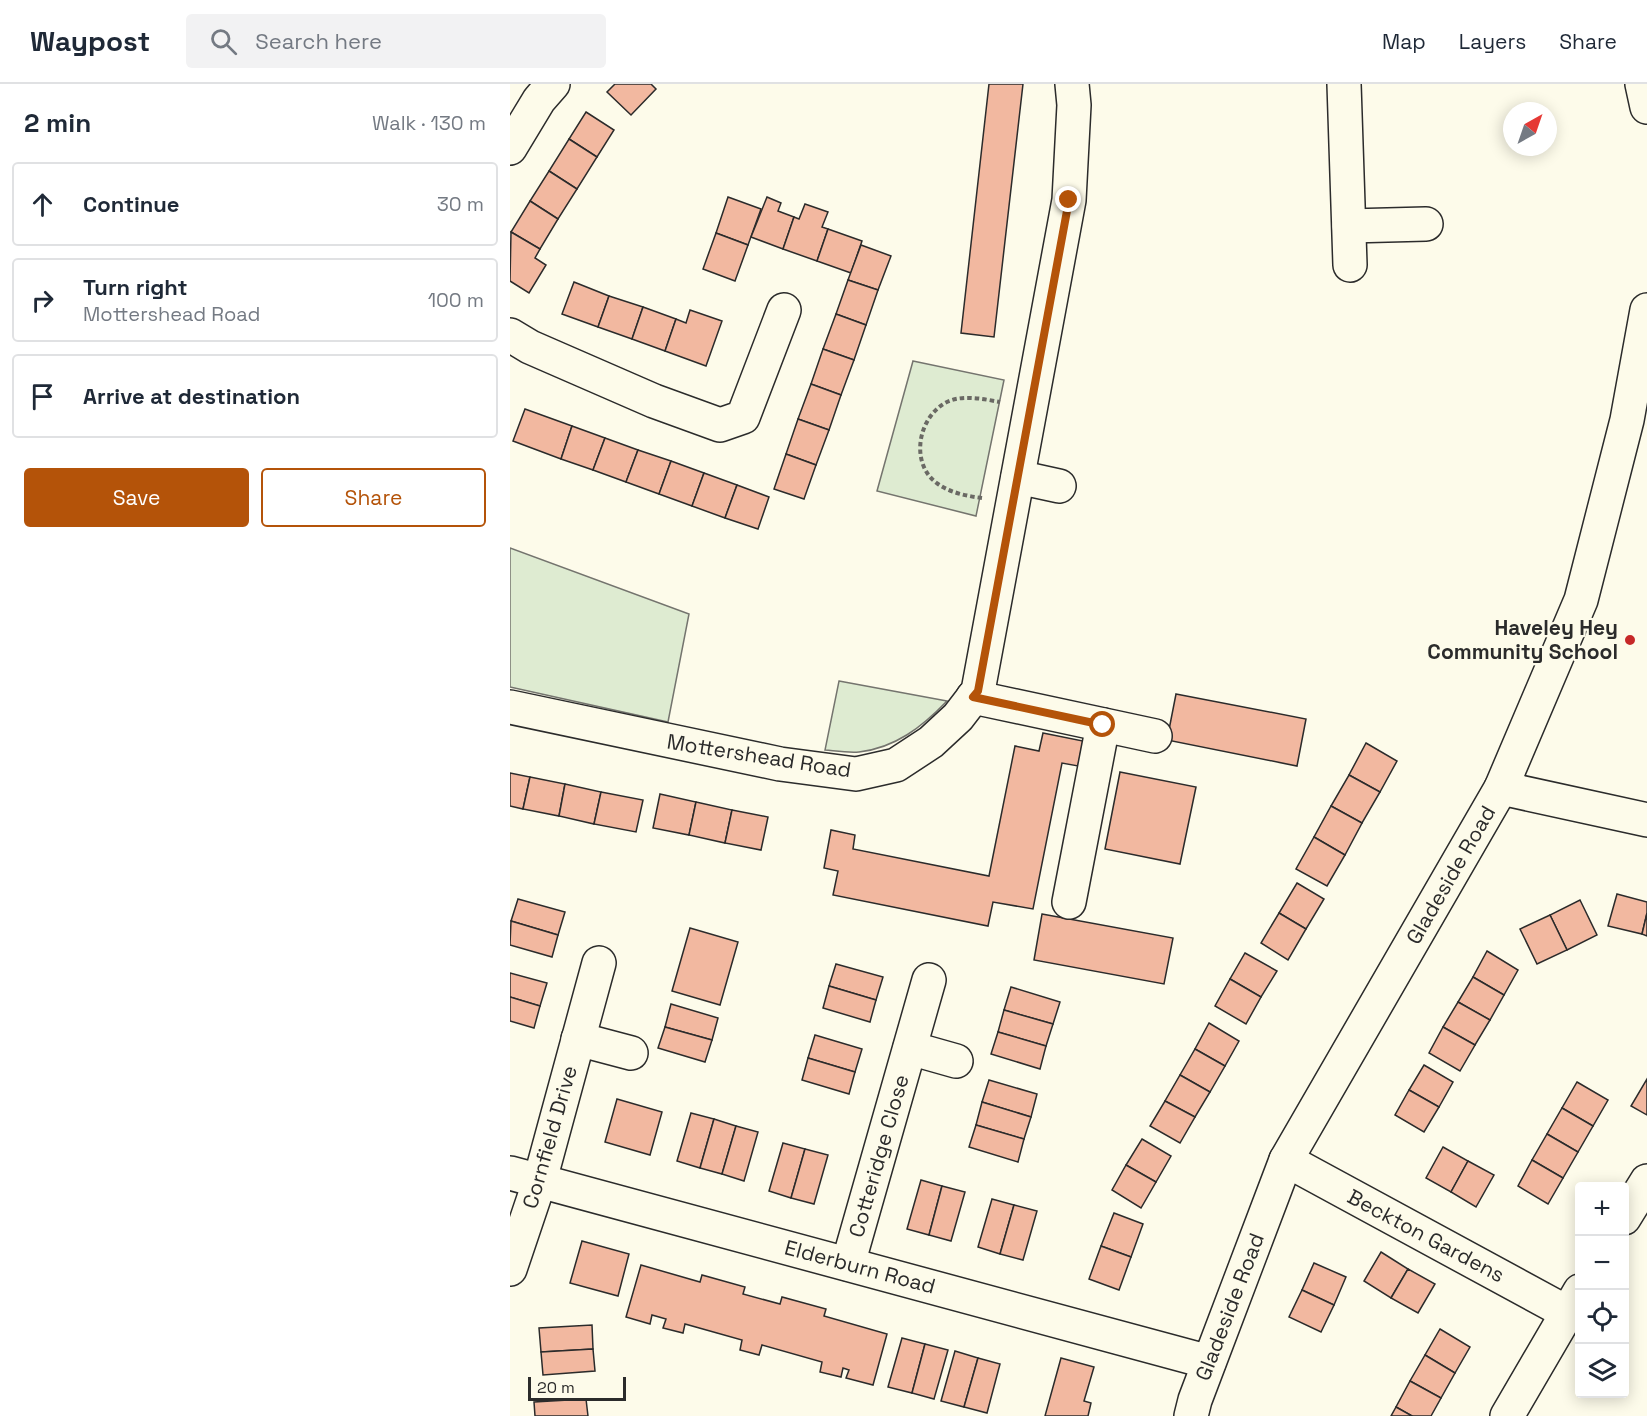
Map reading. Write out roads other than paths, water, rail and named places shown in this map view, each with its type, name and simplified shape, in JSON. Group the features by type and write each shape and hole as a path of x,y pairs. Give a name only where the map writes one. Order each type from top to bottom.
{"street":[{"path":"510,148 539,100 553,84"},
{"name":"Mottershead Road","path":"510,707 780,764 856,774 896,765 931,742 958,717 978,691 1069,200 1074,105 1072,84"},
{"path":"1344,84 1350,265"},
{"path":"1642,84 1647,107"},
{"path":"1349,226 1426,224"},
{"path":"510,335 530,347 654,401 720,425 743,417 784,310"},
{"name":"Gladeside Road","path":"1191,1416 1209,1362 1286,1160 1501,788 1581,600 1627,420 1647,310"},
{"path":"1015,490 1059,486"},
{"path":"973,697 1155,736"},
{"path":"1068,902 1103,725"},
{"path":"1501,788 1647,820"},
{"name":"Cornfield Drive","path":"510,1269 525,1177 578,1039 599,963"},
{"name":"Cotteridge Close","path":"848,1264 929,980"},
{"name":"Cornfield Drive","path":"578,1039 631,1053"},
{"name":"Cotteridge Close","path":"910,1048 956,1061"},
{"name":"Beckton Gardens","path":"1286,1160 1573,1301 1507,1416"},
{"name":"Elderburn Road","path":"525,1177 1209,1362"},
{"path":"1629,1210 1647,1181"}],"place":[{"name":"Haveley Hey Community School","path":"1630,640"}]}
